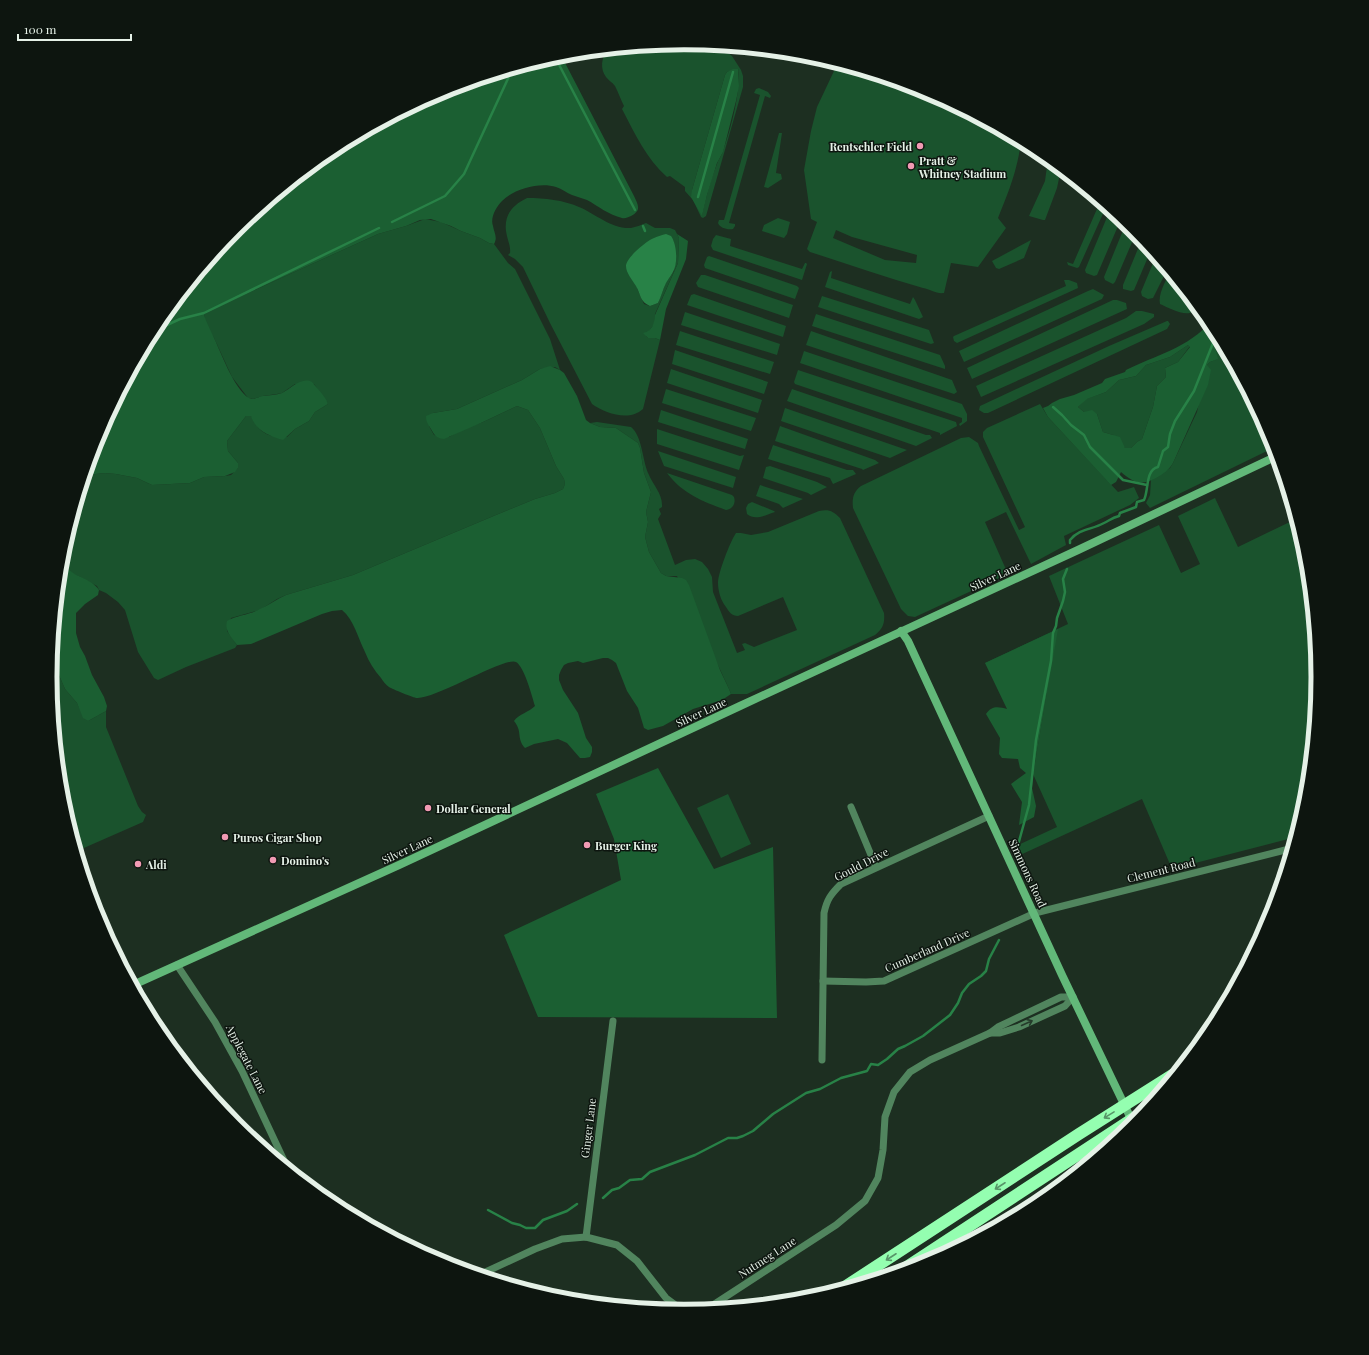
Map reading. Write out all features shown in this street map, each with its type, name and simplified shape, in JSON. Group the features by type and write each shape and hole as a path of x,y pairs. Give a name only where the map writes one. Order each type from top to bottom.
{"highway":[{"path":"851,1283 1166,1079"},
{"path":"917,1260 1125,1124"},
{"path":"972,1235 1080,1164"}],"main road":[{"name":"Silver Lane","path":"137,983 405,862 1272,458"},
{"name":"Simmons Road","path":"902,631 1130,1118"}],"street":[{"path":"851,807 876,867"},
{"name":"Gould Drive","path":"822,1060 824,913 826,904 831,894 841,884 989,816"},
{"name":"Clement Road","path":"1034,913 1288,849"},
{"name":"Cumberland Drive","path":"823,981 884,981 1034,913"},
{"name":"Applegate Lane","path":"176,965 215,1022 242,1071 283,1159"},
{"name":"Nutmeg Lane","path":"714,1304 836,1225 865,1201 878,1178 883,1150 885,1117 894,1092 910,1072 930,1060 990,1034 998,1027 1006,1027 1061,997 1073,997"},
{"name":"Ginger Lane","path":"586,1237 613,1021"},
{"name":"Nutmeg Lane","path":"484,1272 562,1239 586,1237 617,1245 637,1261 666,1298 675,1305"}],"shaded area":[{"path":"643,51 726,51 732,56 741,70 743,76 743,87 706,216 703,218 701,217 693,200 685,191 685,187 670,176 667,177 660,170 647,154 636,136 622,109 624,106 615,86 604,74 602,63 604,56","holes":["738,69 737,99 729,132 712,177 702,215 692,190 727,72"]},
{"path":"564,62 637,202 637,212 631,216 623,218 608,213 587,200 556,187 542,185 527,188 507,197 496,209 492,220 496,237 494,244 431,219 420,220 406,226 378,234 208,311 204,315 208,324 230,373 246,396 255,399 262,396 280,394 300,382 308,381 314,384 324,396 328,404 315,412 309,421 295,429 283,440 263,432 253,421 251,416 246,416 227,441 228,451 238,463 238,468 235,472 225,476 204,477 190,483 152,485 137,478 116,474 105,473 91,475 105,437 141,364 163,329 213,264 241,234 271,206 336,156 371,134 444,98 483,83 522,71"},
{"name":"Pratt & Whitney Stadium","path":"835,68 886,83 925,98 962,115 1020,148 1012,181 998,218 1006,228 978,267 951,263 944,293 941,293 810,252 807,249 817,222 811,219 804,170 817,107","holes":["836,230 852,237 917,255 916,263 885,260 833,238"]},
{"path":"733,69 738,69 739,86 736,101 723,152 717,163 702,216 691,197 692,190 725,75"},
{"path":"759,88 768,92 771,96 770,98 765,96 729,223 735,224 735,226 733,229 726,229 718,223 719,220 724,220 760,95 754,93 756,89"},
{"path":"779,133 782,133 776,173 781,174 782,179 768,188 764,187"},
{"path":"1047,166 1060,175 1057,188 1045,220 1043,220 1029,216 1045,181"},
{"path":"527,198 554,200 567,203 585,210 610,224 624,228 637,227 646,223 655,228 670,228 675,230 679,238 678,263 655,314 654,324 646,336 648,338 660,340 643,409 637,413 624,416 617,415 592,404 523,267 515,259 508,255 510,250 506,231 506,220 510,211","holes":["673,240 676,258 674,271 666,282 658,303 650,306 644,304 637,288"]},
{"path":"1098,206 1104,212 1079,267 1077,268 1068,265 1067,262 1073,264"},
{"path":"1108,215 1118,225 1097,275 1094,276 1086,273 1085,270"},
{"path":"778,218 790,222 787,234 784,238 762,231 764,225"},
{"path":"425,219 441,222 494,244 508,263 515,269 550,339 560,370 555,367 540,369 522,380 457,409 433,413 429,426 434,435 449,437 463,429 483,422 517,406 528,410 540,428 556,466 564,479 565,484 563,489 535,499 353,575 286,595 260,610 231,618 227,631 237,645 235,648 186,667 158,680 154,678 138,652 125,610 118,602 106,593 99,590 97,586 67,569 78,515 91,475 105,473 116,474 137,478 152,485 190,483 204,477 231,475 238,468 238,463 228,451 227,441 246,416 251,415 257,426 265,433 280,437 287,437 295,429 309,421 315,412 328,404 314,384 295,384 282,393 253,399 248,398 232,377 206,324 204,315 208,311 378,234"},
{"path":"1123,230 1133,240 1115,282 1113,284 1105,280 1104,277"},
{"path":"666,234 671,236 675,244 676,264 658,303 650,306 642,300 636,286 628,274 626,266 633,254 642,246 658,236"},
{"path":"677,234 688,241 686,259 666,309 660,340 648,338 643,333 651,329 655,315 678,263 679,238"},
{"path":"716,235 731,239 730,246 802,269 806,263 807,264 802,280 713,250 711,246"},
{"path":"1031,240 1024,258 999,269 996,268 992,261"},
{"path":"1139,246 1148,256 1134,290 1131,291 1123,289 1123,285"},
{"path":"709,256 797,286 799,288 795,299 705,268 704,265 707,257"},
{"path":"1154,262 1165,275 1153,298 1148,299 1142,296 1141,292"},
{"path":"832,271 831,278 910,304 913,297 923,317 919,319 825,287 830,272"},
{"path":"701,275 705,275 793,305 789,318 698,287 696,283"},
{"path":"1167,278 1193,311 1190,313 1182,313 1160,304 1161,292"},
{"path":"1064,280 1077,283 1078,288 957,343 954,341 954,336 1066,286"},
{"path":"1093,289 1104,295 1102,299 964,362 959,351"},
{"path":"694,294 786,326 783,337 687,305 691,295"},
{"path":"822,296 929,330 934,343 931,344 818,307"},
{"path":"1113,300 1126,303 1127,309 972,379 967,368"},
{"path":"1136,311 1154,314 1154,317 1144,324 981,397 976,386 1126,318"},
{"path":"685,312 780,344 777,355 681,325"},
{"path":"816,314 940,355 945,369 812,326"},
{"path":"1167,321 1170,324 1167,329 988,413 984,413 979,410 980,406 1109,346"},
{"path":"1205,328 1217,346 1215,347 1218,359 1207,365 1211,370 1208,385 1173,463 1166,472 1142,483 1130,479 1121,472 1116,482 1111,485 1048,417 1043,408 1060,399 1074,395 1102,383 1105,379 1125,372 1126,370 1171,350 1192,338","holes":["1188,345 1190,347 1178,362 1165,368 1166,377 1157,386 1153,407 1142,439 1131,448 1125,448 1120,437 1103,432 1097,414 1092,410 1084,412 1078,407 1087,399 1106,392 1119,380 1136,376 1146,365 1170,357"]},
{"path":"680,331 774,362 770,374 676,345"},
{"path":"811,331 952,380 957,392 954,394 806,345"},
{"path":"1188,345 1190,346 1178,362 1165,368 1166,377 1157,386 1153,407 1142,439 1131,448 1125,448 1113,435 1103,432 1097,414 1084,412 1078,407 1086,399 1106,392 1119,380 1136,376 1146,365 1170,357"},
{"path":"1216,345 1228,364 1247,400 1269,450 1150,508 1146,503 1150,495 1151,480 1170,468 1173,463 1197,412 1207,365 1217,359 1215,346"},
{"path":"675,350 768,382 764,394 672,364"},
{"path":"804,351 962,404 967,414 967,421 960,426 959,424 962,422 962,418 800,363"},
{"path":"550,366 564,373 577,396 586,420 600,427 616,428 638,443 644,473 651,492 646,512 648,522 645,537 649,552 661,573 666,576 682,578 686,580 689,585 720,670 731,694 722,700 693,709 663,726 648,730 644,728 638,708 627,691 616,663 608,658 603,658 583,663 578,661 568,663 564,665 561,670 559,680 563,690 578,713 586,738 592,747 590,757 580,758 567,743 558,739 534,744 525,748 522,744 517,725 514,721 535,706 525,675 516,662 499,665 439,692 417,698 391,688 385,683 370,663 353,624 342,610 322,614 251,644 237,645 229,634 226,625 227,621 231,619 256,611 286,595 353,575 535,499 563,489 565,484 564,479 556,466 540,428 528,410 517,406 444,439 438,438 435,435 426,419 426,416 433,413 457,409 522,380 540,369"},
{"path":"671,369 762,400 758,413 667,383"},
{"path":"798,370 956,422 957,426 940,435 940,433 795,384 794,382"},
{"path":"666,389 756,418 751,431 662,403"},
{"path":"792,389 926,435 930,435 932,438 916,446 787,401"},
{"path":"1040,404 1048,417 1118,492 1134,487 1139,498 1130,505 1064,536 1066,545 1031,564 1006,512 985,522 1008,574 915,617 908,616 901,609 853,508 853,499 856,491 861,486 961,438 969,437 978,443 1019,530 1025,527 983,437 983,432 987,428"},
{"path":"785,408 907,450 890,458 781,421"},
{"path":"661,410 748,439 745,449 658,422"},
{"path":"597,422 631,427 635,431 647,469 661,498 662,507 659,509 661,514 658,519 675,565 686,560 695,559 702,562 708,569 712,577 713,592 737,653 745,650 742,644 745,643 754,647 797,630 783,597 738,616 728,611 724,605 718,586 720,572 736,533 751,535 768,532 822,510 831,511 840,518 884,613 884,623 882,628 875,635 747,694 731,694 677,576 666,576 661,573 649,552 645,537 648,522 646,512 651,492 644,473 638,443 616,428 600,427 590,423"},
{"path":"780,426 875,460 879,463 863,470 775,441"},
{"path":"657,429 740,456 744,455 739,470 657,444"},
{"path":"773,445 847,470 853,470 856,474 833,484 830,478 768,459"},
{"path":"658,451 736,477 733,488 664,466"},
{"path":"770,466 817,482 827,487 811,495 763,478 766,467"},
{"path":"667,473 732,495 735,501 730,508 726,510 701,500 686,492"},
{"path":"760,485 803,499 783,508 779,504 756,496"},
{"path":"1215,498 1238,547 1292,521 1307,596 1311,636 1312,678 1311,719 1307,759 1291,838 1172,869 1142,799 1018,856 1014,847 1057,827 1033,774 1047,692 985,663 1068,624 1049,576 1159,525 1181,573 1200,564 1178,516"},
{"path":"752,502 775,512 761,517 750,516 747,514 746,508 748,504"},
{"path":"67,568 74,574 95,585 99,590 98,595 85,604 76,613 76,633 80,647 92,675 104,697 107,706 106,711 88,721 83,718 77,703 65,689 57,671 58,636"},
{"path":"1058,629 1033,774 1032,788 1036,806 1034,817 1019,825 1022,802 1011,784 1026,773 1020,768 1018,759 1002,758 999,754 1000,738 986,714 993,708 998,707 1007,709 985,663"},
{"path":"57,671 65,689 77,703 84,718 88,721 106,711 106,727 138,806 146,815 143,822 81,849 69,800 62,759 58,719"},
{"path":"658,768 714,869 773,847 777,1018 538,1017 504,935 621,880 614,839 596,794"},
{"path":"728,794 751,844 721,858 697,808"}],"waterway":[{"path":"558,63 635,210"},
{"path":"698,197 733,72"},
{"path":"392,222 445,196 464,174 510,75"},
{"path":"643,226 645,231"},
{"path":"165,326 180,319 204,313 379,228"},
{"path":"1070,543 1070,540 1078,533 1119,516 1120,513 1136,507 1137,502 1144,500 1149,476 1151,472 1158,467 1163,451 1168,447 1170,434 1175,421 1194,391 1214,341"},
{"path":"1053,407 1071,425 1084,435 1090,447 1123,480 1147,485"},
{"path":"1018,845 1029,805 1036,740 1051,661 1053,633 1065,592 1063,579 1067,569"},
{"path":"603,1198 612,1190 619,1188 630,1180 642,1179 650,1172 695,1155 728,1138 737,1138 753,1131 773,1114 806,1093 820,1089 841,1078 867,1071 871,1064 878,1065 898,1049 923,1036 950,1015 958,1003 962,993 969,984 986,971 989,959 999,940"},
{"path":"488,1210 512,1223 526,1228 535,1228 543,1220 567,1211 577,1204"}],"place":[{"name":"Rentschler Field","path":"920,146"},
{"name":"Pratt & Whitney Stadium","path":"911,166"},
{"name":"Dollar General","path":"428,808"},
{"name":"Puros Cigar Shop","path":"225,837"},
{"name":"Burger King","path":"587,845"},
{"name":"Domino's","path":"273,860"},
{"name":"Aldi","path":"138,864"}]}
